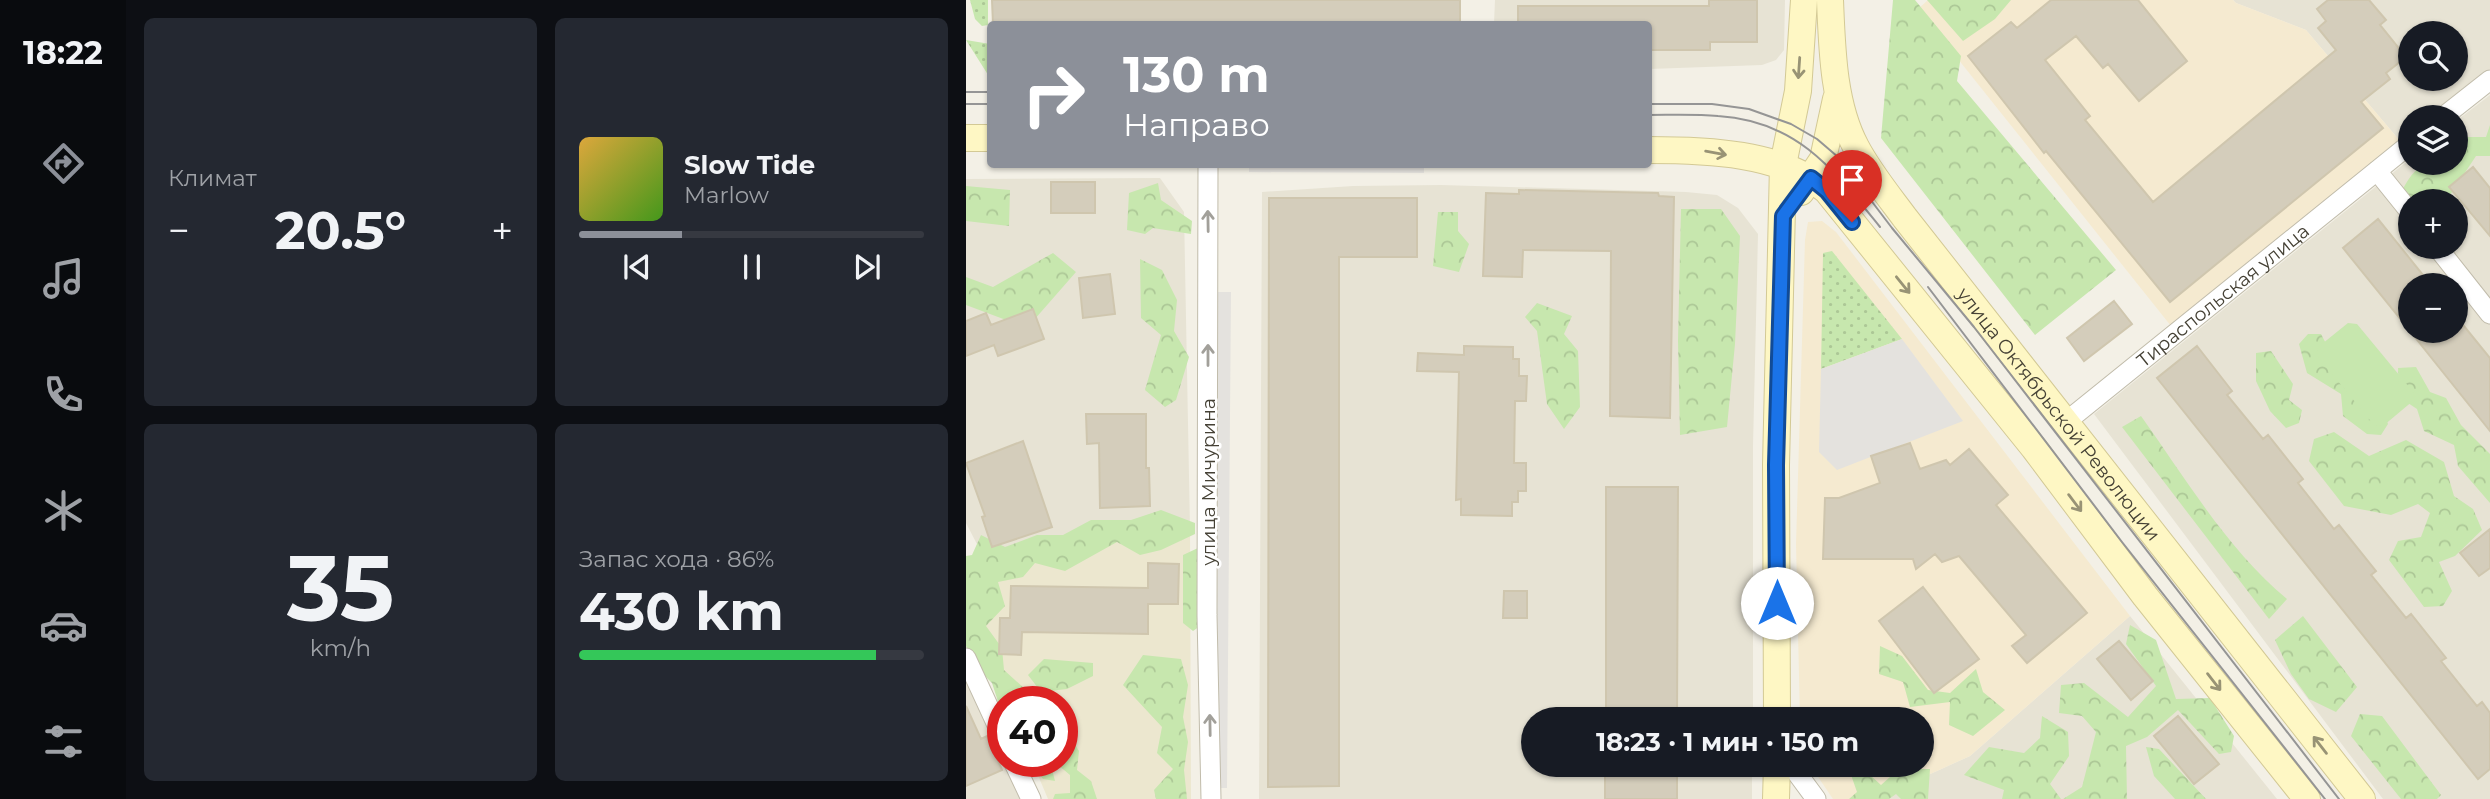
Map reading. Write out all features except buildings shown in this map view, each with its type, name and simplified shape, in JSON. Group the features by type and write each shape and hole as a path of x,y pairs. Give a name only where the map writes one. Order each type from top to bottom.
{"main road":[{"path":"1777,707 1776,465 1783,164 1798,91 1804,0"},
{"path":"1783,216 1811,178 1828,147 1837,90 1830,0"},
{"path":"1783,164 1817,139 1837,90"},
{"name":"улица Октябрьской Революции","path":"1837,90 1846,125 1865,161 1905,218 2362,799"},
{"path":"966,138 987,138"},
{"path":"1652,149 1695,150 1783,164 1811,178 1836,202 2034,448 2146,596 2306,799"},
{"path":"1951,345 1985,317"},
{"name":"Тираспольская улица","path":"2034,448 2067,421"},
{"path":"2146,596 2181,567"},
{"path":"1776,799 1777,777"}],"street":[{"path":"2458,105 2490,80"},
{"name":"Тираспольская улица","path":"2067,421 2398,154"},
{"name":"улица Мичурина","path":"1208,168 1208,615 1211,796"},
{"path":"2377,171 2398,197"},
{"path":"2446,259 2490,314"},
{"path":"966,658 987,703"},
{"path":"1021,777 1031,799"},
{"path":"1800,777 1816,799"}],"shaded area":[{"path":"1495,0 1785,0 1784,50 1776,60 1762,65 1652,69 1652,21 1494,21"},
{"path":"1928,0 2233,0 2306,30 2398,139 2398,143 2171,326 1918,9"},
{"path":"2233,0 2490,0 2490,69 2468,86 2468,21 2398,21 2398,91 2462,91 2444,105 2398,105 2398,139 2306,30"},
{"path":"2490,95 2490,799 2383,799 2094,414 2398,169 2398,175 2468,175 2468,112"},
{"path":"1249,168 1424,168 1424,173 1249,172"},
{"path":"1160,178 1184,212 1190,529 991,571 966,523 966,179"},
{"path":"1441,185 1717,195 1738,208 1758,234 1753,446 1753,707 1521,707 1521,777 1752,777 1752,799 1259,799 1262,192 1353,186"},
{"path":"1822,221 1836,232 2130,616 1970,756 1934,772 1934,707 1800,707 1796,544 1805,240 1808,222"},
{"path":"1212,292 1231,292 1227,788 1213,788"},
{"path":"1902,339 1963,421 1837,470 1819,452 1821,369"},
{"path":"1190,529 1191,799 1048,799 1039,777 1078,777 1078,686 1002,686 966,581 1081,534"},
{"path":"2130,616 2277,799 1875,799 1924,777 1934,777 1934,772 1970,756"},
{"path":"966,680 987,726 987,777 1011,777 1021,799 966,799"},
{"path":"1818,777 1924,777 1875,799 1833,799"}],"green space":[{"path":"970,0 988,0 987,25 982,26 975,19"},
{"path":"1893,0 1915,0 1961,56 1957,81 2116,270 2035,335 1881,138"},
{"path":"1927,0 2011,0 1995,19 1963,41"},
{"path":"966,40 987,44 987,73"},
{"path":"2490,125 2490,156 2476,156 2468,168 2468,137 2486,137"},
{"path":"2412,175 2463,175 2454,189 2403,189"},
{"path":"1158,183 1161,200 1192,221 1191,234 1153,228 1145,234 1127,230 1129,193"},
{"path":"966,186 1010,190 1009,226 966,221"},
{"path":"1681,209 1721,209 1740,236 1735,344 1727,427 1680,435 1678,341"},
{"path":"1438,212 1458,212 1458,231 1469,244 1459,272 1433,266"},
{"path":"1832,251 1902,339 1821,369 1823,253"},
{"path":"1053,253 1076,272 1027,328 966,305 966,277 993,287"},
{"path":"1140,259 1162,270 1177,300 1174,331 1189,357 1176,400 1165,407 1145,390 1161,335 1141,318"},
{"path":"1537,303 1572,316 1564,334 1578,351 1580,407 1564,429 1547,404 1537,331 1525,317"},
{"path":"2348,323 2357,324 2414,393 2414,400 2383,426 2374,425 2318,357 2317,348"},
{"path":"2308,334 2321,334 2335,361 2375,390 2388,424 2381,435 2367,434 2343,416 2341,394 2307,373 2299,344"},
{"path":"2271,351 2293,384 2289,400 2302,410 2299,423 2286,428 2270,411 2256,381 2256,353"},
{"path":"2416,367 2430,392 2446,398 2461,425 2490,454 2490,503 2458,466 2454,445 2424,431 2417,409 2399,397 2398,368"},
{"path":"2141,416 2226,536 2287,599 2269,619 2122,427"},
{"path":"2334,432 2369,456 2406,440 2444,462 2454,496 2473,509 2482,530 2455,556 2439,562 2452,591 2443,606 2424,607 2389,560 2398,541 2421,537 2430,513 2418,504 2391,515 2344,506 2309,461 2314,439"},
{"path":"1161,510 1195,523 1195,534 1161,550 1140,555 1117,542 1065,571 1035,563 1023,577 998,582 1005,606 986,626 1002,648 1004,670 1022,686 993,686 977,668 966,646 966,556 972,555 981,535 1005,547 1037,535 1063,535 1091,520 1131,520"},
{"path":"1198,548 1206,622 1193,631 1183,623 1183,555"},
{"path":"2303,616 2357,687 2336,712 2309,699 2291,674 2275,640"},
{"path":"2130,625 2156,640 2176,699 2210,698 2234,736 2231,752 2219,754 2178,710 2147,737 2126,746 2127,799 2063,799 2082,787 2096,732 2082,716 2059,713 2061,685 2084,683 2128,717 2156,686 2126,644"},
{"path":"1880,646 1902,656 1928,690 1950,693 1976,669 1983,692 2005,710 1973,736 1949,725 1950,702 1910,707 1903,682 1879,674"},
{"path":"1143,655 1181,659 1188,685 1183,717 1188,742 1184,770 1187,799 1156,799 1154,790 1173,769 1157,753 1162,727 1123,685"},
{"path":"1044,659 1093,663 1093,676 1073,686 1036,686 1028,675"},
{"path":"2360,714 2382,716 2441,795 2437,799 2401,799 2351,736"},
{"path":"2042,716 2068,732 2069,756 2050,784 2061,799 2002,799 2004,790 1964,775 1989,747 2024,753 2040,738"},
{"path":"2146,747 2159,749 2206,799 2175,799 2154,776"},
{"path":"1078,771 1091,781 1097,799 1053,799 1055,794 1070,793 1070,777 1078,777"},
{"path":"1042,777 1054,777 1055,781"},
{"path":"1852,777 1872,777 1881,785 1890,777 1929,777 1928,799 1901,799 1896,794 1889,799 1849,799 1857,792"}],"tram line":[{"path":"966,92 987,92"},
{"path":"966,104 987,104"},
{"path":"1652,104 1712,104 1749,109 1791,124 1817,139 1838,157 1892,228 1974,327 2339,799"},
{"path":"1652,115 1718,116 1771,127 1792,138 1830,168 1880,227"},
{"path":"1928,287 2122,542 2325,799"}],"route":[{"path":"1777,603 1776,465 1783,216 1811,178 1827,191 1852,222"}]}
